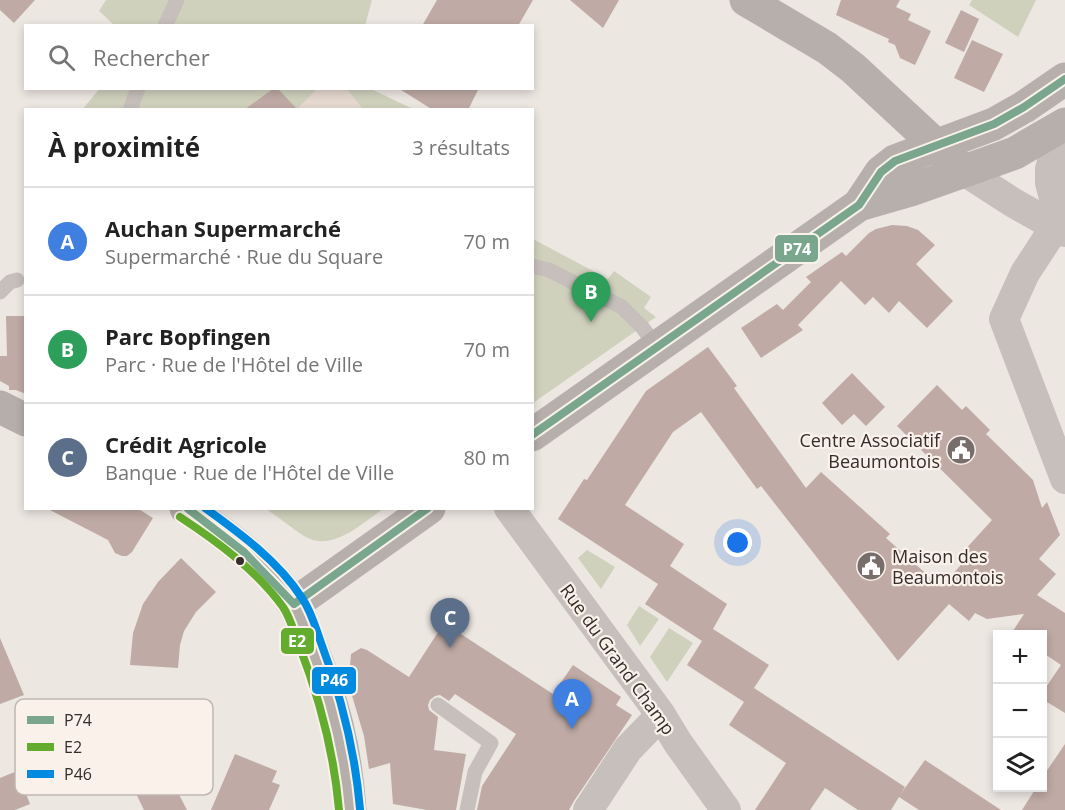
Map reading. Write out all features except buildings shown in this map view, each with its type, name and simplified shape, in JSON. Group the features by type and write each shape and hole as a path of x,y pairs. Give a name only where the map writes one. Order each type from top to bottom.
{"main road":[{"path":"746,0 827,48 852,68 964,171"},
{"path":"859,205 881,172 895,160 994,124 1065,79"},
{"path":"534,434 859,205 911,190 1015,153 1064,125"},
{"path":"0,407 24,419"},
{"path":"189,510 214,526 249,554 294,604 327,686 343,746 350,810"},
{"path":"294,604 426,510"}],"street":[{"path":"1064,125 1050,169 1050,183 1060,230 1025,273 1004,319 1065,479"},
{"path":"964,171 1060,230"},
{"name":"Rue du Grand Champ","path":"510,510 662,715 678,743 726,810"},
{"path":"588,810 628,749 662,715"}],"lane":[{"path":"166,24 177,0"},
{"path":"131,108 137,90"},
{"path":"534,266 549,270 622,307 642,327 657,347"},
{"path":"0,292 10,282 17,280"},
{"path":"438,705 491,743 475,772 467,810"}],"green space":[{"path":"106,0 372,0 366,24 113,24 99,11"},
{"path":"972,0 1036,0 1018,37 969,5"},
{"path":"98,90 373,90 411,108 84,108"},
{"path":"534,240 608,279 614,271 651,297 644,308 656,317 534,402"},
{"path":"267,510 382,510 356,529 336,539 325,541 304,536"},
{"path":"587,550 615,567 601,589 578,558"},
{"path":"639,606 659,619 640,646 627,625"},
{"path":"669,628 693,643 667,682 650,657"}],"shaded area":[{"path":"316,90 348,90 362,108 300,108"}],"transit line":[{"name":"P74","path":"534,434 859,205 881,172 895,161 994,124 1065,79"},
{"name":"P74","path":"190,510 244,552 294,604"},
{"name":"P46","path":"208,510 270,560 282,572 308,608 346,723 355,765 360,809"},
{"name":"P74","path":"294,604 425,510"},
{"name":"E2","path":"180,517 249,569 286,612 320,706 334,767 339,810"}],"place":[{"name":"Parc Bopfingen","path":"591,322"},
{"name":"Centre Associatif Beaumontois","path":"961,450"},
{"name":"Maison des Beaumontois","path":"871,566"},
{"name":"Crédit Agricole","path":"450,648"},
{"name":"Auchan Supermarché","path":"572,729"}]}
